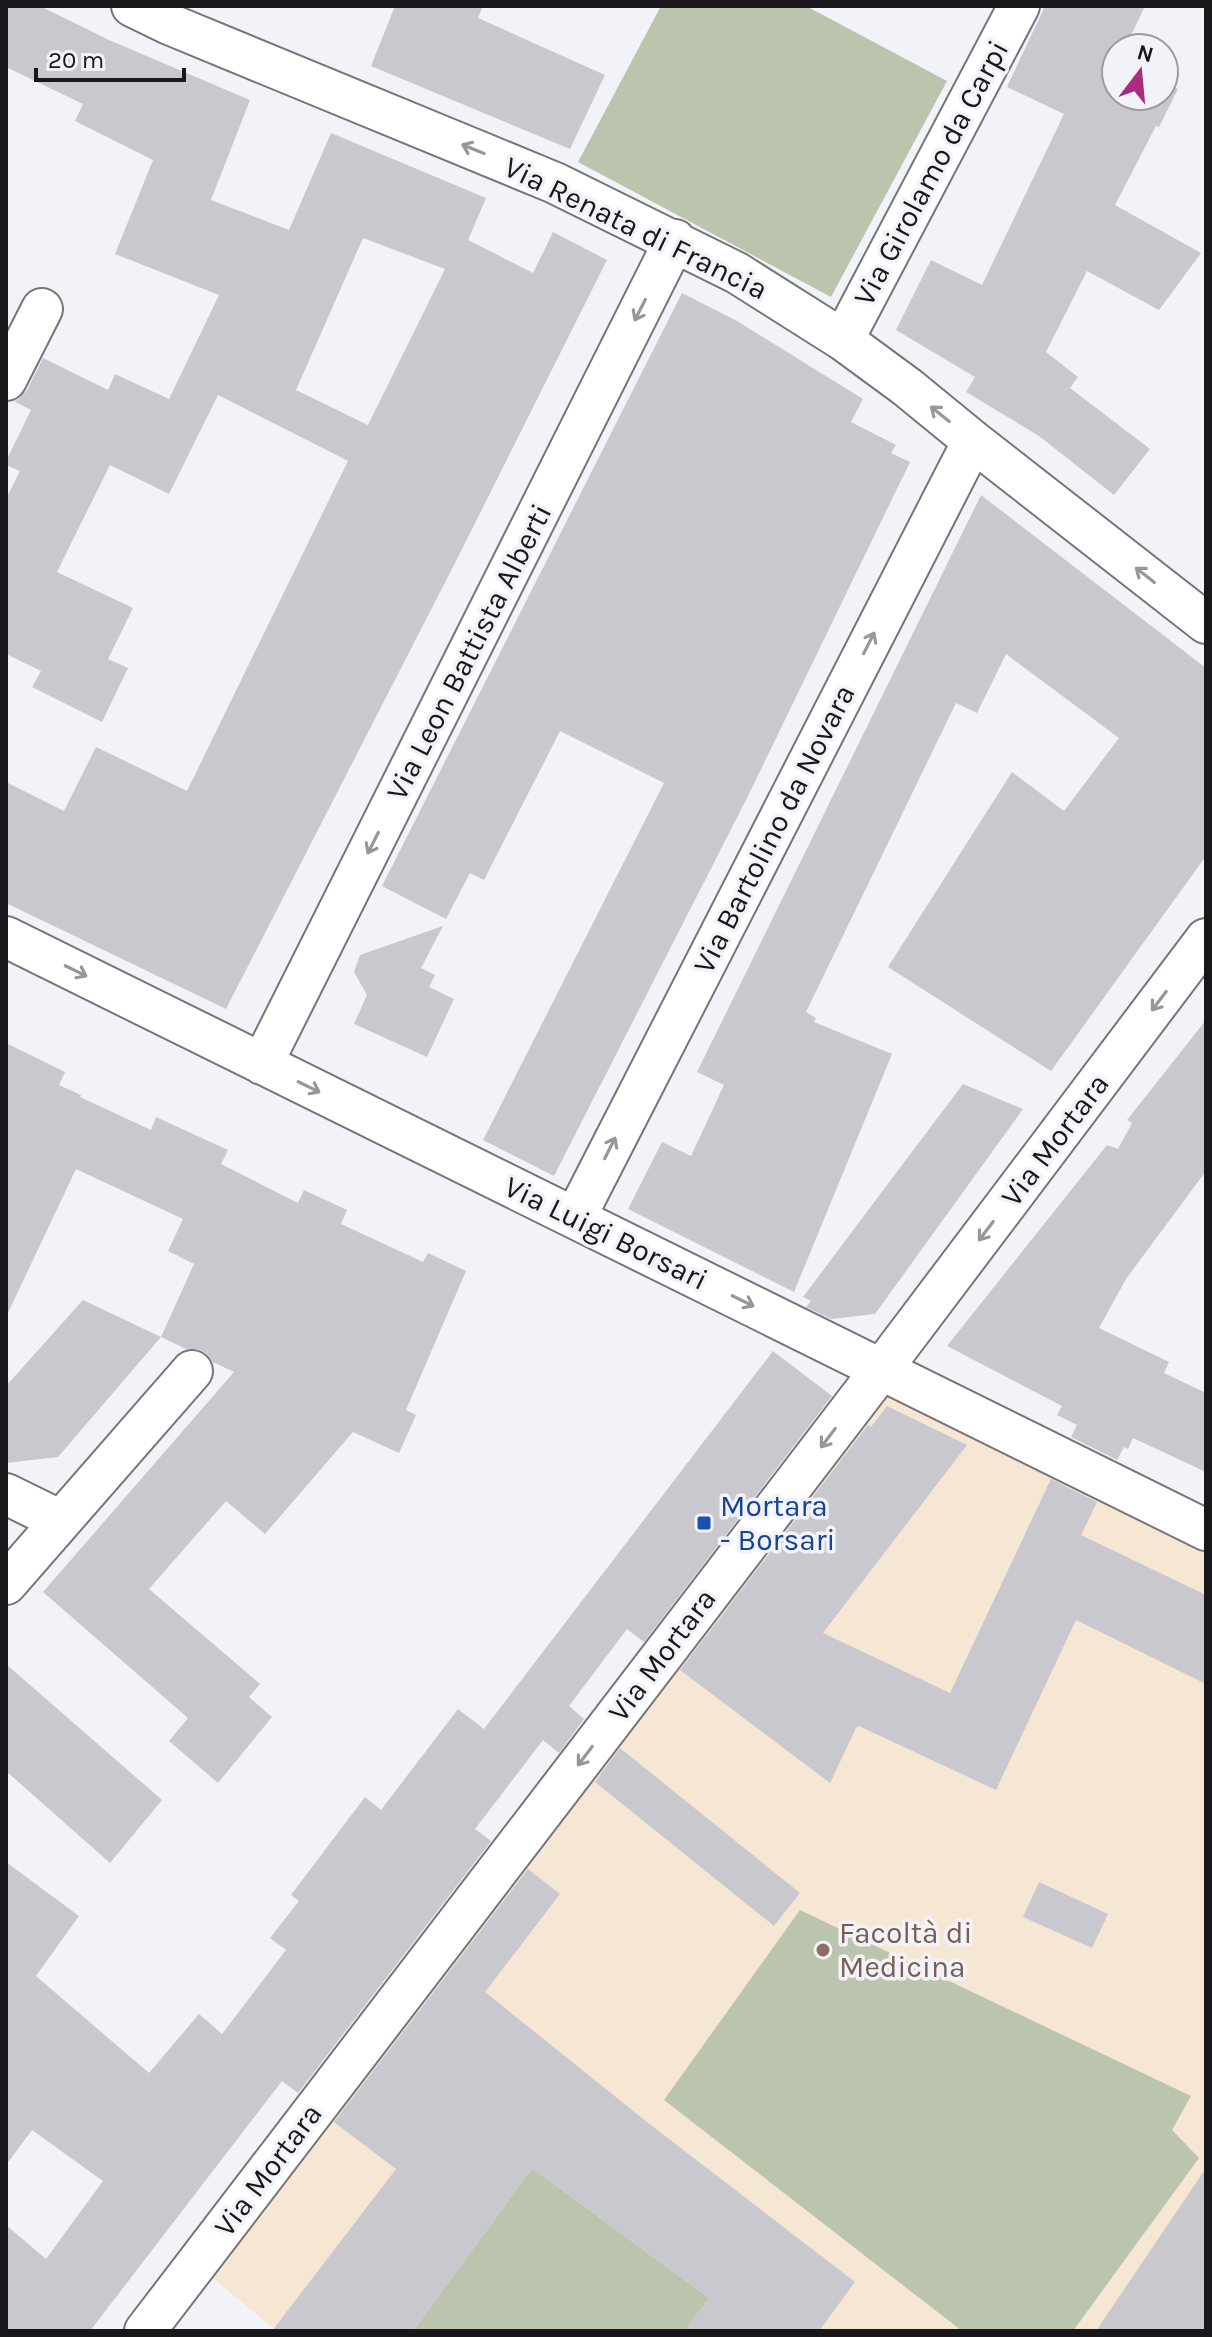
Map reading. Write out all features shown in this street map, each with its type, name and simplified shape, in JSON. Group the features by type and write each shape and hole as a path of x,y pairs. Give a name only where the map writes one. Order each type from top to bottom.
{"street":[{"name":"Via Renata di Francia","path":"132,6 555,183 737,273 843,340 907,387 1206,623"},
{"name":"Via Girolamo da Carpi","path":"843,340 1019,6"},
{"name":"Via Leon Battista Alberti","path":"262,1064 675,240"},
{"path":"6,380 42,309"},
{"name":"Via Bartolino da Novara","path":"575,1218 973,441"},
{"name":"Via Luigi Borsari","path":"6,937 1206,1530"},
{"name":"Via Mortara","path":"145,2331 1206,939"},
{"path":"6,1584 192,1371"},
{"path":"6,1494 61,1521"}],"shaded area":[{"name":"Facoltà di Medicina","path":"869,1385 1206,1551 1206,2331 277,2331 199,2267"}],"green space":[{"path":"661,6 806,6 947,81 831,297 578,162"},
{"path":"800,1910 1191,2096 1172,2130 1199,2158 1073,2331 962,2331 664,2100"},
{"path":"532,2168 709,2298 685,2331 413,2331"}],"building":[{"path":"6,6 40,6 109,40 250,100 211,200 289,230 331,133 486,198 468,240 533,273 553,232 607,260 226,1009 6,903 6,782 64,811 96,747 187,791 348,461 218,395 169,494 110,465 57,572 133,608 108,659 128,668 102,722 32,687 41,671 6,654 6,499 20,471 6,465 6,461 31,410 14,401 27,390 43,358 108,390 115,374 169,399 219,295 115,254 153,160 75,121 83,104 6,67","holes":["363,238 445,269 368,425 296,390"]},
{"path":"395,6 483,6 478,18 605,75 570,149 371,66"},
{"path":"1045,6 1145,6 1133,32 1100,32 1100,112 1166,112 1159,127 1156,126 1115,205 1201,253 1159,310 1087,271 1046,352 1078,377 1070,388 1150,449 1114,495 1039,436 966,392 975,377 896,330 931,260 982,285 1064,114 1007,87"},
{"path":"682,293 737,321 863,399 851,422 896,445 891,453 910,462 748,796 554,1176 483,1140 664,783 560,731 484,880 470,873 446,919 382,886"},
{"path":"981,495 1206,668 1206,856 1051,1071 888,967 1012,772 1064,811 1119,738 1006,654 977,713 956,703 806,1012 816,1018 814,1022 892,1054 794,1292 628,1209 662,1142 691,1156 724,1085 697,1072"},
{"path":"443,926 421,968 435,975 429,987 454,999 427,1057 354,1024 367,995 354,972 360,955"},
{"path":"1206,1020 1206,1171 1126,1279 1099,1328 1169,1362 1164,1373 1206,1393 1206,1472 1133,1438 1128,1449 1124,1447 1117,1460 1071,1437 1077,1425 1057,1415 1062,1406 947,1346 1107,1145 1118,1149 1132,1123 1127,1120"},
{"path":"6,1043 65,1072 59,1085 80,1097 151,1130 156,1117 228,1150 221,1164 298,1203 304,1190 347,1210 341,1224 423,1262 428,1253 466,1271 406,1410 416,1415 399,1453 353,1432 265,1534 226,1501 149,1589 260,1684 249,1697 272,1717 218,1783 169,1741 188,1718 43,1592 234,1372 213,1362 206,1353 186,1349 161,1337 194,1264 168,1251 183,1219 76,1169 6,1317"},
{"path":"963,1084 1023,1109 875,1314 831,1319 806,1307 811,1301 803,1297"},
{"path":"83,1300 161,1337 58,1457 6,1463 6,1386"},
{"path":"773,1351 832,1396 644,1642 627,1629 569,1706 584,1719 559,1753 543,1740 475,1829 491,1841 298,2093 282,2081 90,2331 6,2331 6,2225 46,2259 103,2181 32,2130 6,2165 6,1862 79,1916 36,1976 149,2073 199,2014 222,2034 286,1950 270,1938 299,1901 291,1895 365,1797 381,1810 458,1709 484,1729"},
{"path":"887,1406 967,1445 823,1633 950,1693 1051,1479 1097,1502 1081,1535 1206,1595 1206,1684 1076,1620 996,1790 859,1726 830,1783 680,1670 868,1425 871,1427"},
{"path":"6,1664 162,1800 110,1863 6,1771"},
{"path":"620,1748 800,1893 774,1926 595,1782"},
{"path":"528,1869 560,1894 485,1992 855,2282 819,2331 685,2331 709,2298 532,2168 413,2331 272,2331 396,2169 334,2122"},
{"path":"1039,1882 1108,1914 1092,1948 1023,1917"},
{"path":"1206,2168 1206,2331 1096,2331"}],"place":[{"name":"Mortara - Borsari","path":"704,1523"},
{"name":"Facoltà di Medicina","path":"823,1950"}]}
